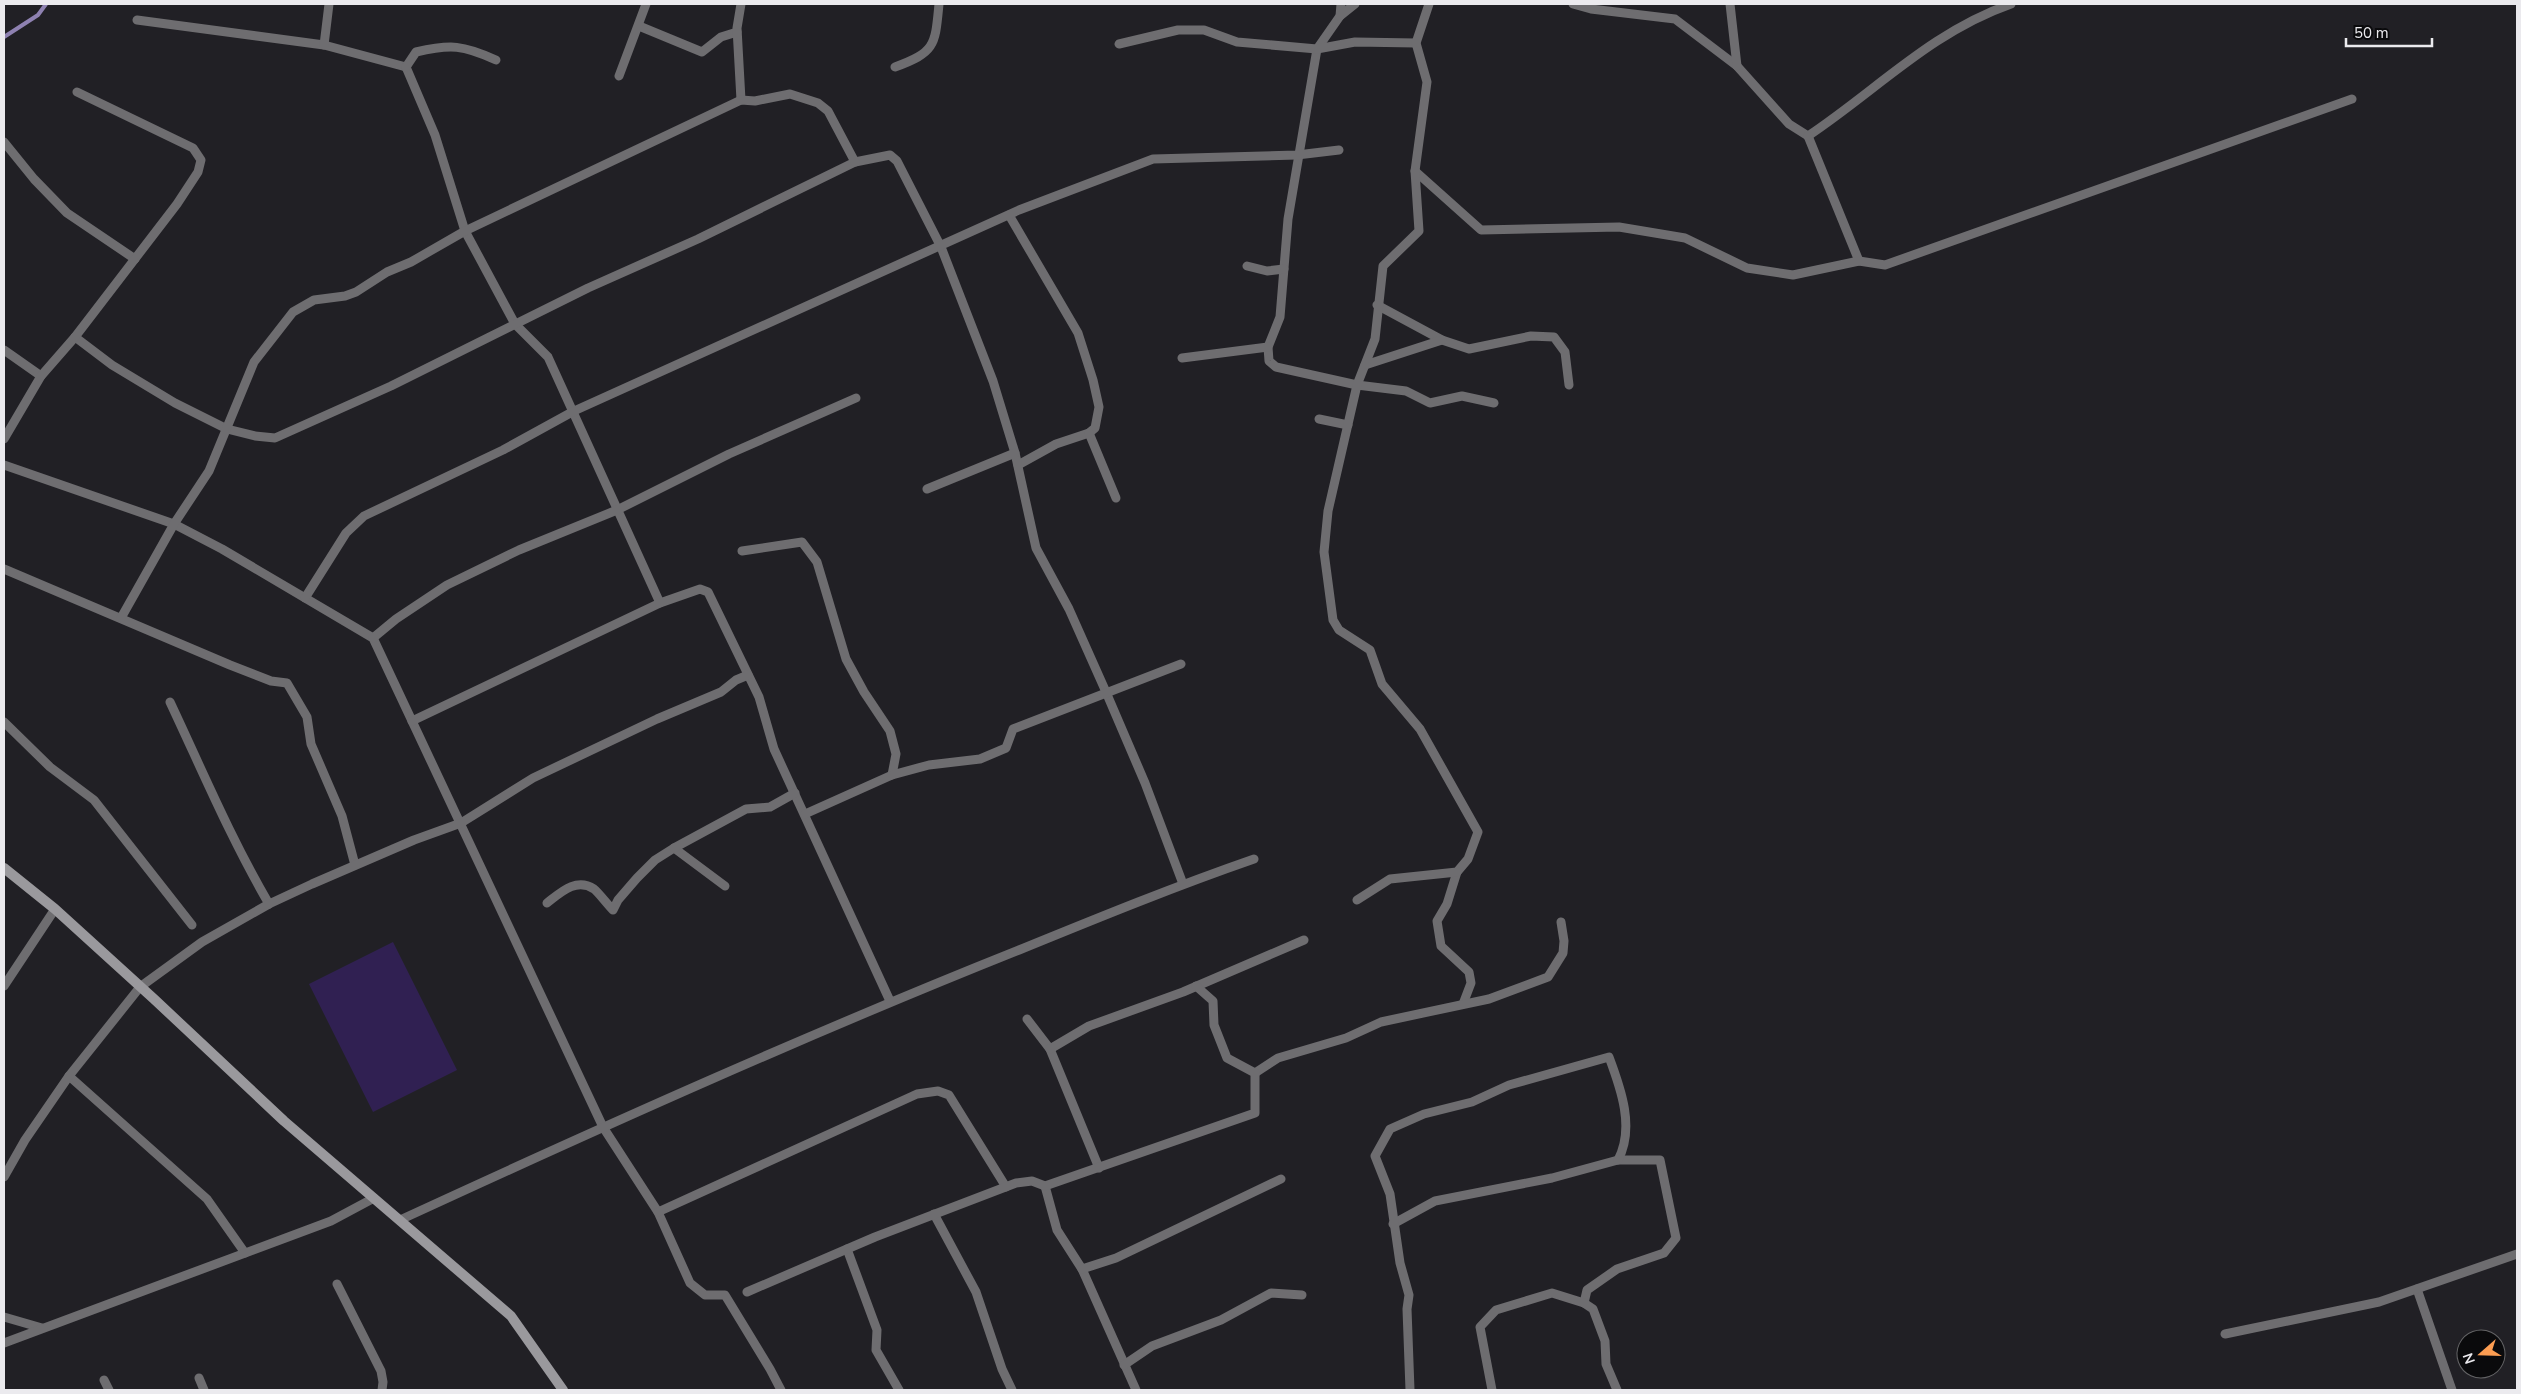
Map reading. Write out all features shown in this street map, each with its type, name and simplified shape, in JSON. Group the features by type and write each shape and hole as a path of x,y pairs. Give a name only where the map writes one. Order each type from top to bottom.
{"street":[{"path":"324,45 329,4"},
{"path":"619,76 646,4"},
{"path":"741,4 737,32 741,100"},
{"path":"895,67 919,58 932,44 936,38 939,4"},
{"path":"1340,16 1341,4"},
{"path":"1355,4 1340,16 1317,49 1297,155 1288,219 1280,318 1268,347 1269,361 1276,367 1357,385 1406,391 1430,403 1462,396 1494,402"},
{"path":"1429,4 1416,43 1428,82 1415,171 1419,231 1383,266 1377,305 1379,322 1375,340 1357,385 1328,511 1324,552 1333,620 1339,630 1370,650 1382,684 1390,696 1420,729 1478,832 1468,860 1457,872 1447,904 1438,921 1441,946 1469,972 1471,983 1464,1004"},
{"path":"1573,4 1591,9 1675,19 1737,66 1789,124 1808,136 1859,261"},
{"path":"1730,4 1737,66"},
{"path":"1808,136 1930,44 1988,12 2011,4"},
{"path":"137,20 324,45 406,67"},
{"path":"638,26 702,52 721,37 737,32"},
{"path":"1119,44 1178,30 1204,30 1237,42 1317,49 1355,42 1416,43"},
{"path":"406,67 416,52 443,46 471,48 496,60"},
{"path":"406,67 435,135 465,231 516,324 548,357 660,603"},
{"path":"4,438 41,376 75,338 178,204 198,172 201,160 193,148 77,92"},
{"path":"121,618 174,524 209,471 254,362 293,312 314,300 345,296 356,292 386,272 411,262 465,231 741,100 755,101 790,94 818,103 828,111 855,162"},
{"path":"1415,171 1481,230 1619,227 1685,238 1747,268 1793,275 1859,261 1884,265 2352,99"},
{"path":"4,142 34,179 67,213 135,259"},
{"path":"305,598 346,533 364,516 503,450 574,411 941,247 1008,215 1153,160 1297,155 1339,150"},
{"path":"75,338 112,365 175,404 227,429 255,436 275,438 391,386 855,162 890,155 897,161 941,247 993,381 1015,452 1036,548 1069,609 1106,692 1145,783 1183,884"},
{"path":"1008,215 1078,333 1093,380 1099,407 1095,428 1089,433 1056,444 1018,465"},
{"path":"1247,266 1268,271 1284,269"},
{"path":"1377,305 1442,340 1470,349 1531,336 1554,337 1565,352 1570,385"},
{"path":"1365,365 1442,340"},
{"path":"1182,358 1268,347"},
{"path":"4,350 41,376"},
{"path":"373,638 396,619 447,585 519,550 617,510 729,454 856,398"},
{"path":"1319,419 1348,425"},
{"path":"1089,433 1116,498"},
{"path":"927,489 1015,452"},
{"path":"4,465 174,524 373,638 603,1126 658,1212 690,1283 705,1295 725,1295 781,1390"},
{"path":"742,551 802,542 817,562 846,659 864,692 890,731 896,754 892,775"},
{"path":"4,569 230,665 271,681 287,683 307,718 311,744 342,816 355,866"},
{"path":"412,721 660,603 700,589 708,592 759,697 774,749 805,814 829,873 890,1001"},
{"path":"805,814 892,775 929,765 980,759 1006,748 1013,729 1181,664"},
{"path":"4,1177 25,1140 69,1076 140,986 202,942 269,904 355,866 461,823 533,778 657,719 721,692 736,680 748,675"},
{"path":"170,702 243,860 269,904"},
{"path":"4,722 50,767 94,800 192,924"},
{"path":"547,903 566,888 580,884 595,889 613,910 618,900 655,860 746,810 770,807 795,793"},
{"path":"674,848 725,886"},
{"path":"400,1220 603,1126 890,1001 1183,884 1254,858"},
{"path":"4,868 55,910 140,986 284,1120 511,1316 563,1390"},
{"path":"1357,900 1390,880 1457,872"},
{"path":"4,986 55,910"},
{"path":"1255,1073 1278,1058 1346,1038 1382,1022 1489,999 1548,977 1564,953 1561,922"},
{"path":"1050,1049 1089,1026 1183,992 1304,940"},
{"path":"1196,986 1213,1001 1214,1025 1227,1058 1255,1073"},
{"path":"1028,1019 1050,1049 1098,1168"},
{"path":"1410,1390 1407,1309 1409,1295 1393,1224 1390,1194 1375,1156 1390,1129 1440,1108 1472,1102 1508,1085 1609,1057 1621,1089 1625,1117 1624,1149 1618,1160"},
{"path":"747,1292 847,1249 1016,1183 1032,1181 1045,1186 1255,1113 1255,1073"},
{"path":"69,1076 207,1199 245,1254"},
{"path":"658,1212 917,1094 938,1091 949,1095 1006,1187"},
{"path":"1393,1224 1435,1201 1552,1178 1618,1160 1660,1160 1676,1238 1664,1253 1618,1269 1588,1290 1584,1303"},
{"path":"1082,1269 1116,1258 1281,1179"},
{"path":"1045,1186 1057,1230 1082,1269 1136,1390"},
{"path":"4,1343 331,1221 374,1198"},
{"path":"934,1214 976,1292 1002,1369 1012,1390"},
{"path":"847,1249 877,1330 876,1350 899,1390"},
{"path":"2225,1334 2379,1302 2517,1254"},
{"path":"337,1284 381,1370 382,1390"},
{"path":"2416,1288 2452,1390"},
{"path":"1124,1365 1152,1346 1221,1320 1271,1293 1302,1296"},
{"path":"1492,1390 1480,1327 1496,1310 1552,1293 1584,1303 1593,1309 1605,1341 1606,1364 1617,1390"},
{"path":"4,1317 42,1328"},
{"path":"199,1378 204,1390"},
{"path":"104,1380 109,1390"}],"shaded area":[{"path":"393,942 457,1070 373,1112 309,984"}],"waterway":[{"path":"4,37 38,15 46,4"}]}
